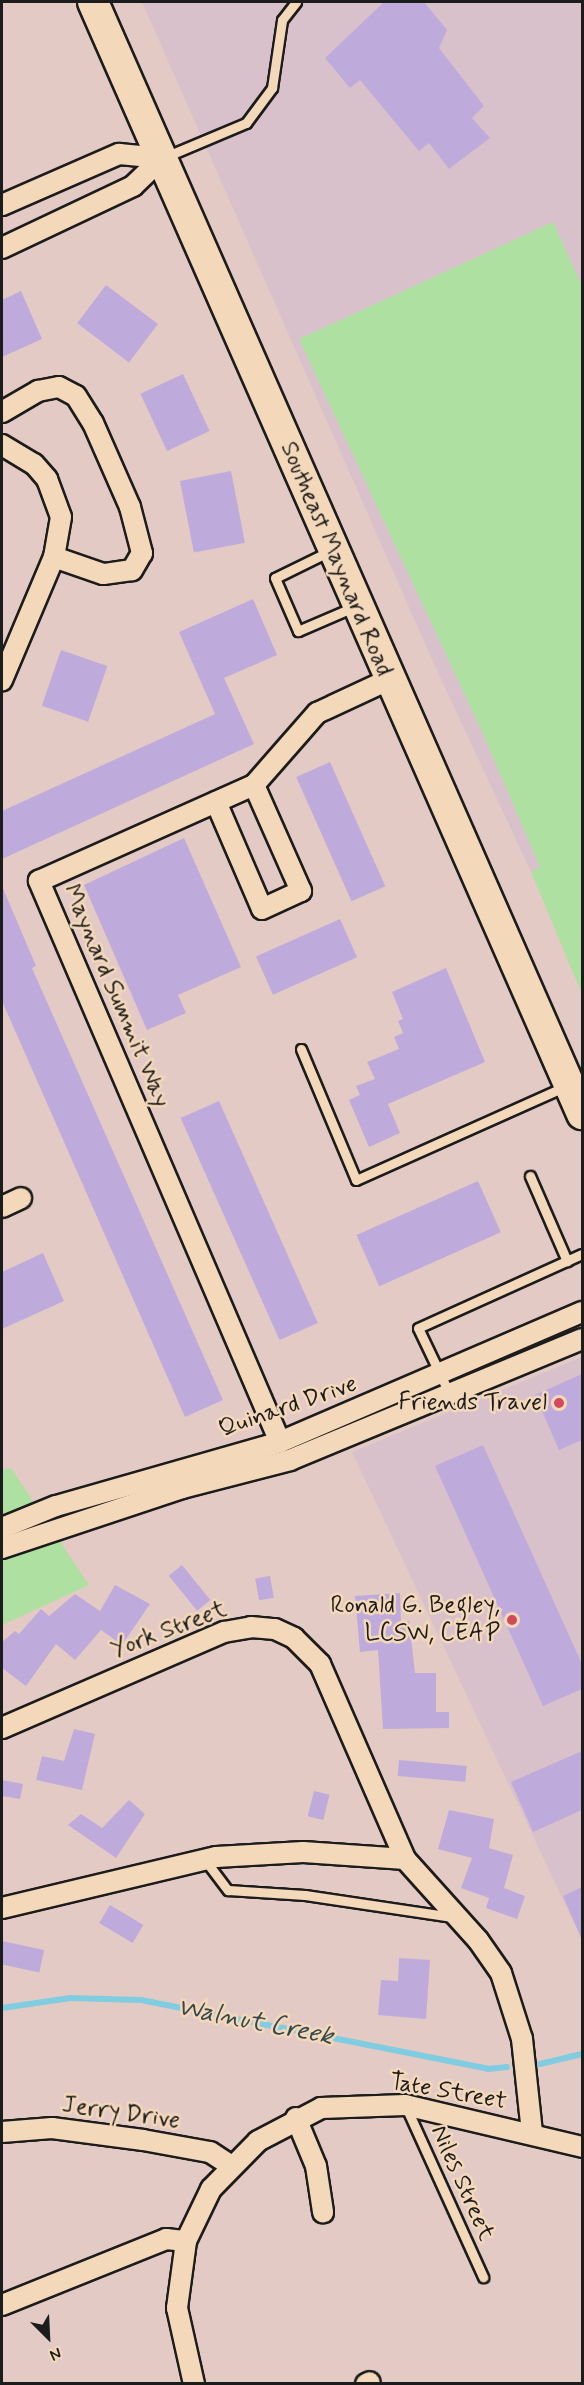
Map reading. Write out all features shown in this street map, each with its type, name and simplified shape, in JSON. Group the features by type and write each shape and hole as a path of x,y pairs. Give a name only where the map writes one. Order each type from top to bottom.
{"main road":[{"name":"Southeast Maynard Road","path":"93,2 388,680 582,1114"}],"street":[{"path":"2,205 119,154 162,158"},
{"path":"2,248 133,186 162,158"},
{"path":"2,412 38,391 59,387 76,396 93,423 130,507 142,553 132,570 103,574 54,557"},
{"path":"2,445 34,464 57,498 60,538 2,680"},
{"name":"Maynard Summit Way","path":"280,1442 39,881 254,785 317,713 388,680"},
{"path":"216,802 262,909 301,891 254,785"},
{"path":"2,1207 21,1198"},
{"name":"Quinard Drive","path":"2,1528 56,1506 280,1442 441,1376 582,1312"},
{"name":"Quinard Drive","path":"2,1548 182,1488 290,1460 582,1339"},
{"name":"York Street","path":"2,1728 224,1632 251,1627 275,1629 294,1638 320,1664 405,1859 458,1918 501,1973 522,2039 532,2133"},
{"path":"2,1908 205,1860 303,1852 405,1859"},
{"name":"Tate Street","path":"194,2384 177,2308 186,2241 211,2189 230,2164 296,2118 348,2104 405,2105 532,2133 582,2147"},
{"path":"296,2118 316,2166 323,2212"},
{"name":"Jerry Drive","path":"2,2132 52,2128 143,2140 210,2152 230,2164"},
{"path":"2,2305 166,2239 186,2241"}],"lane":[{"path":"162,158 246,123 272,88 282,20 296,2"},
{"path":"332,550 274,578 298,631 356,607"},
{"path":"301,1049 356,1180 569,1085"},
{"path":"530,1176 567,1261"},
{"path":"450,1395 418,1328 582,1254"},
{"path":"205,1860 228,1890 316,1896 458,1918"},
{"name":"Niles Street","path":"405,2105 483,2277"}],"shaded area":[{"path":"142,2 582,2 582,850 531,872 434,664"},
{"path":"582,1357 582,1940 352,1452"}],"green space":[{"path":"553,222 582,286 582,994 531,872 540,867 483,734 299,339"},
{"path":"11,1468 89,1585 2,1625 2,1470"}],"building":[{"path":"384,2 424,2 447,30 439,48 484,106 472,118 490,138 449,169 429,143 419,151 360,80 350,88 325,58"},
{"path":"106,285 158,324 129,362 77,323"},
{"path":"21,291 42,339 2,357 2,300"},
{"path":"183,374 210,431 167,451 140,394"},
{"path":"231,471 245,543 194,553 180,481"},
{"path":"253,599 277,655 224,678 254,744 2,859 2,811 215,714 179,632"},
{"path":"61,650 107,666 88,722 42,706"},
{"path":"330,762 385,886 352,901 296,777"},
{"path":"184,838 241,967 178,995 186,1013 147,1030 84,885"},
{"path":"2,886 36,966 32,968 223,1400 185,1417 2,1001"},
{"path":"340,919 357,957 273,995 256,956"},
{"path":"446,968 485,1062 388,1104 400,1133 369,1147 349,1100 360,1095 356,1086 375,1079 367,1062 399,1049 394,1037 403,1033 398,1021 403,1019 392,992"},
{"path":"219,1101 318,1323 279,1340 181,1118"},
{"path":"478,1181 501,1232 379,1286 356,1235"},
{"path":"43,1253 64,1301 2,1329 2,1272"},
{"path":"582,1374 582,1440 559,1450 535,1395"},
{"path":"483,1445 582,1664 582,1689 543,1706 435,1466"},
{"path":"182,1565 210,1600 197,1611 169,1576"},
{"path":"270,1576 274,1598 259,1600 255,1579"},
{"path":"115,1585 150,1604 122,1645 101,1630 75,1660 56,1644 26,1686 2,1668 2,1642 15,1631 19,1634 41,1609 49,1616 75,1594 100,1611"},
{"path":"400,1593 401,1622 409,1621 415,1673 436,1673 436,1712 449,1712 449,1728 383,1729 378,1650 360,1652 355,1596"},
{"path":"74,1729 95,1734 82,1790 36,1780 42,1756 64,1761"},
{"path":"582,1751 582,1810 533,1832 511,1782"},
{"path":"399,1760 467,1766 465,1782 398,1776"},
{"path":"2,1780 23,1784 20,1799 2,1796"},
{"path":"314,1791 330,1795 323,1820 308,1816"},
{"path":"129,1800 145,1814 116,1858 68,1825 81,1814 102,1828"},
{"path":"449,1810 494,1819 489,1848 513,1855 504,1888 525,1896 517,1919 486,1908 489,1898 461,1888 472,1858 438,1849"},
{"path":"582,1887 582,1940 563,1896"},
{"path":"110,1905 143,1925 133,1943 99,1923"},
{"path":"2,1941 44,1950 39,1972 2,1965"},
{"path":"399,1958 430,1960 426,2019 378,2015 381,1980 398,1981"}],"waterway":[{"name":"Walnut Creek","path":"2,2008 70,1998 141,2000 488,2069 507,2067"},
{"name":"Walnut Creek","path":"540,2064 582,2054"}],"place":[{"name":"Friends Travel","path":"559,1403"},
{"name":"Ronald G. Begley, LCSW, CEAP","path":"512,1620"}]}
